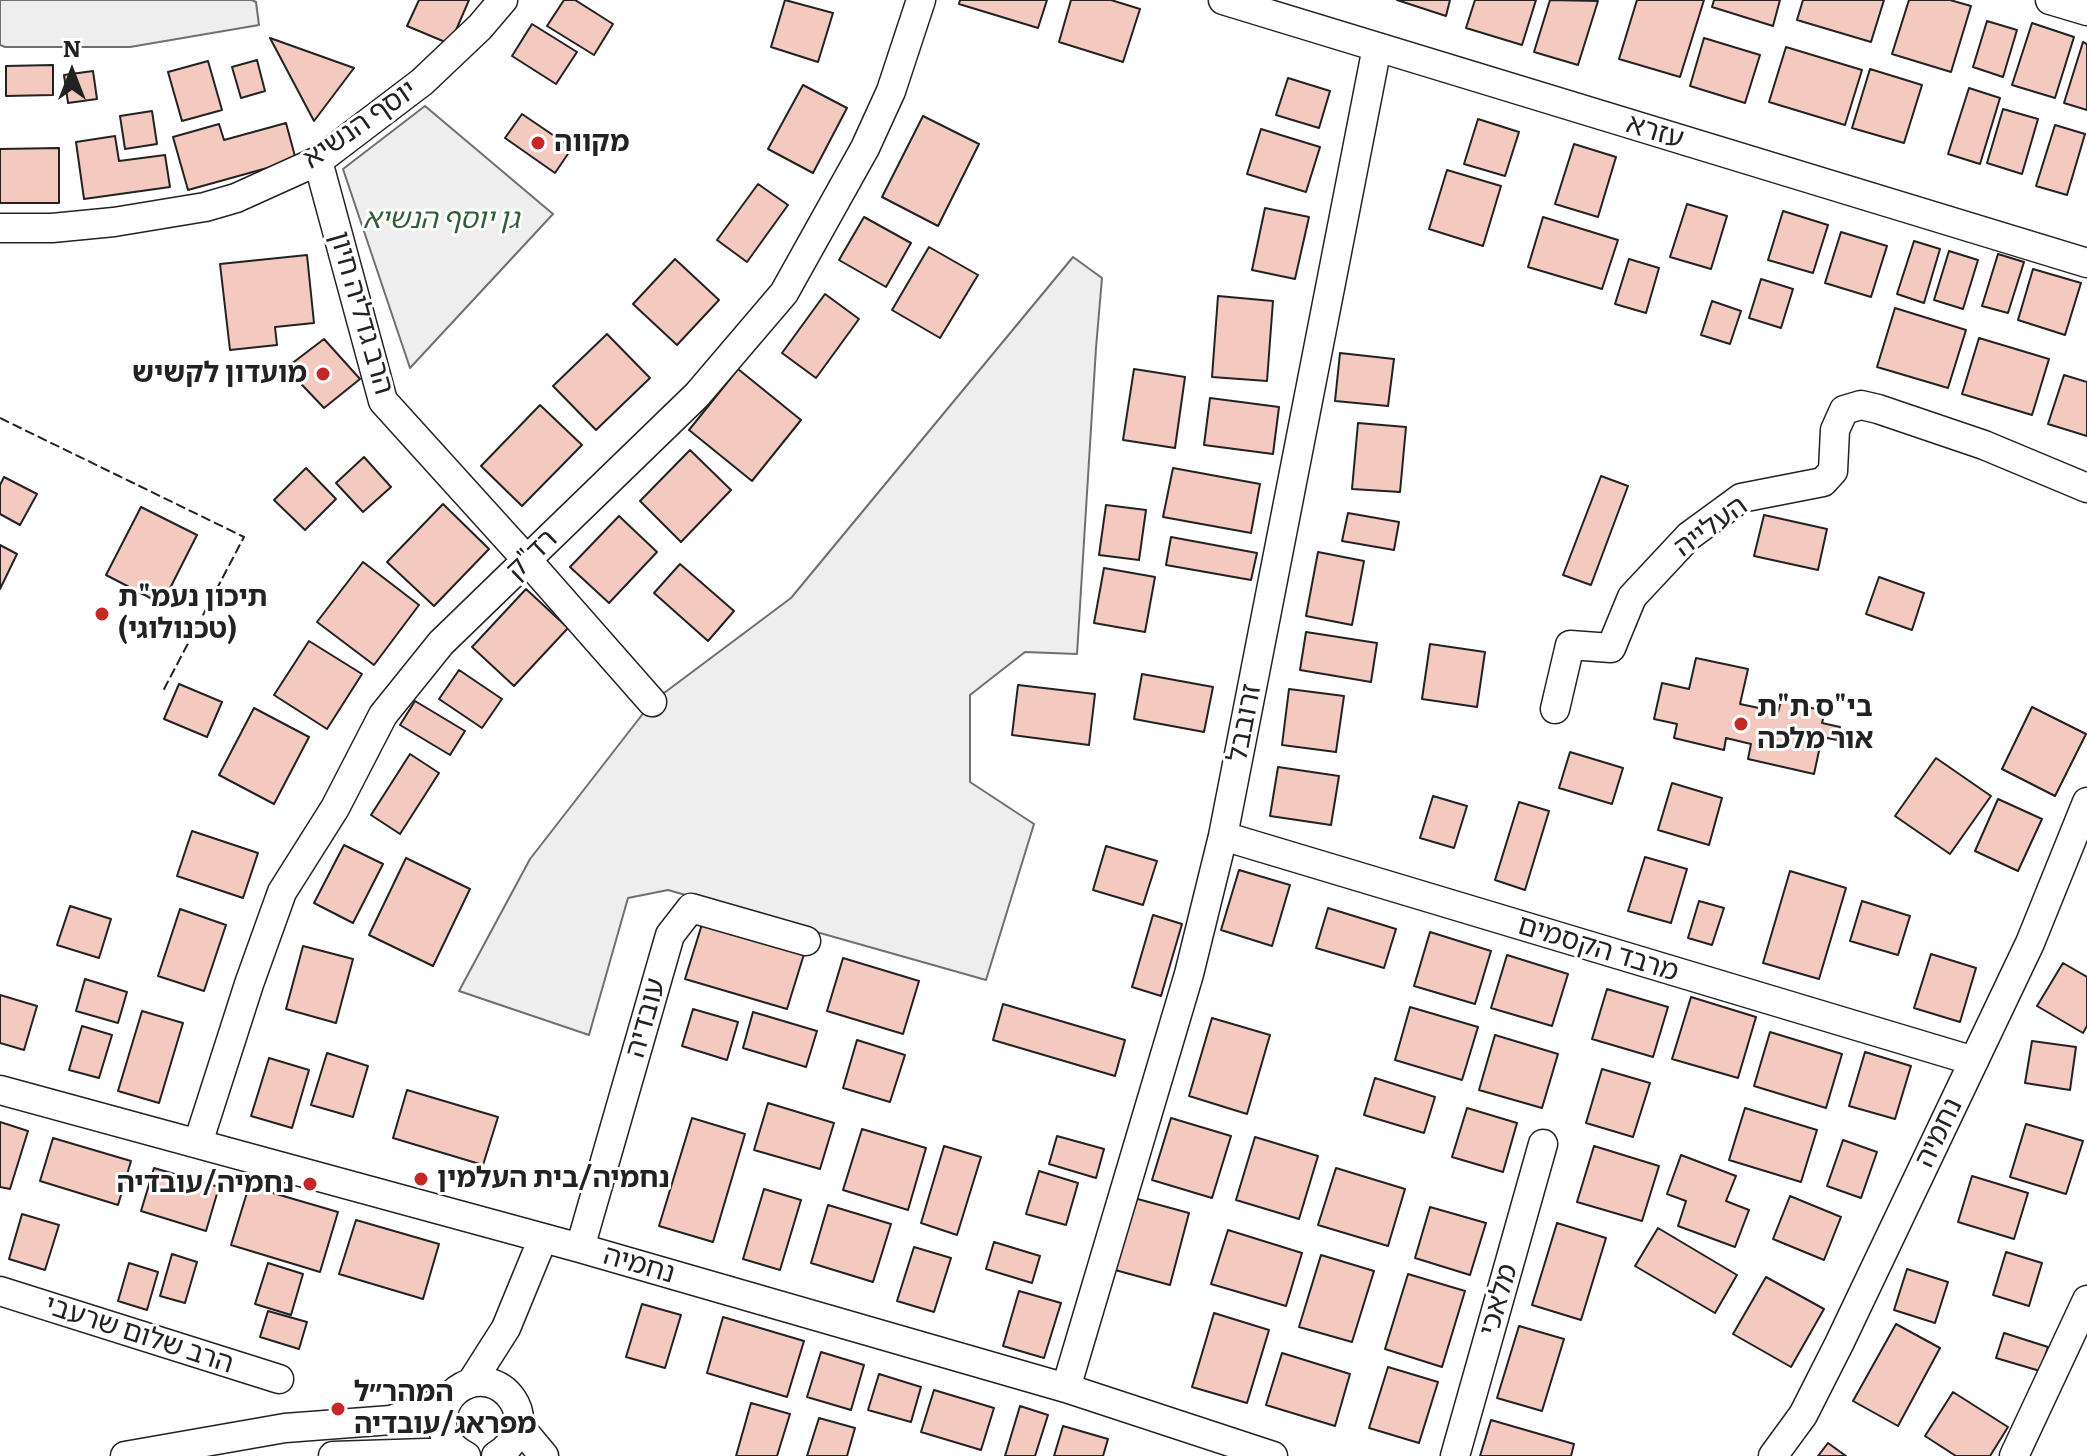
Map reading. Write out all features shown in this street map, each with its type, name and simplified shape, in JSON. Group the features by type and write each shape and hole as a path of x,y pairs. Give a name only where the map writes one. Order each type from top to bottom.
{"street":[{"name":"יוסף הנשיא","path":"0,228 52,228 114,222 205,207 236,198 318,161 422,82 480,27 503,0"},
{"name":"רד\"ק","path":"198,1143 282,892 335,808 383,715 441,643 697,395 784,293 865,148 891,91 921,0"},
{"name":"עזרא","path":"1223,0 2087,263"},
{"path":"2050,0 2087,11"},
{"name":"זרובבל","path":"1066,1388 1189,974 1223,836 1377,47"},
{"name":"הרב גדליה חיון","path":"318,161 383,401 652,702"},
{"name":"העלייה","path":"1555,709 1570,645 1611,648 1632,597 1689,536 1741,498 1823,482 1833,471 1835,430 1844,410 1861,405 1878,409 1984,445 2087,488"},
{"name":"נחמיה","path":"1773,1456 1803,1415 1832,1359 2030,943 2087,802"},
{"name":"מרבד הקסמים","path":"1223,836 1974,1061"},
{"name":"עובדיה","path":"580,1248 670,935 691,908 806,941"},
{"name":"נחמיה","path":"0,1090 580,1248 1066,1388 1273,1456"},
{"name":"מלאכי","path":"1455,1456 1543,1144"},
{"path":"471,1383 506,1328 543,1238"},
{"name":"הרב שלום שרעבי","path":"0,1291 279,1379"},
{"path":"2014,1456 2087,1300"},
{"path":"506,1328 506,1391"},
{"path":"125,1456 285,1428 391,1420 448,1400 460,1388 471,1383 488,1383 506,1391 519,1413 515,1439 496,1456"},
{"path":"448,1400 442,1418 443,1431 448,1442 462,1454"},
{"path":"519,1426 544,1456"},
{"path":"333,1456 462,1454"}],"green space":[{"path":"0,0 252,0 256,2 259,25 130,47 5,47 0,45"},
{"name":"גן יוסף הנשיא","path":"425,106 553,214 410,368 343,169"},
{"path":"1073,257 1102,278 1077,654 1025,652 970,695 970,782 1034,824 986,980 668,890 628,898 589,1035 459,991 530,859 652,702 791,598"}],"building":[{"path":"419,0 469,0 450,44 407,26"},
{"path":"564,0 575,0 613,24 594,55 547,26"},
{"path":"785,0 833,13 818,62 771,47"},
{"path":"960,0 1047,0 1038,28 959,4"},
{"path":"1071,0 1111,0 1140,9 1123,62 1059,42"},
{"path":"1397,0 1450,0 1446,16"},
{"path":"1475,0 1536,0 1522,45 1466,28"},
{"path":"1550,0 1598,1 1578,65 1534,52"},
{"path":"1637,0 1704,0 1680,77 1619,59"},
{"path":"1714,0 1780,0 1773,26 1712,7"},
{"path":"1803,0 1884,0 1871,42 1797,20"},
{"path":"1909,0 1950,0 1971,6 1951,72 1892,54"},
{"path":"1987,21 2017,30 2003,77 1973,67"},
{"path":"2032,23 2074,37 2055,98 2012,85"},
{"path":"532,24 577,52 556,84 512,56"},
{"path":"270,38 354,68 314,121"},
{"path":"1704,38 1760,55 1745,103 1690,86"},
{"path":"2083,42 2087,44 2087,110 2064,103"},
{"path":"1786,47 1862,70 1845,125 1769,102"},
{"path":"257,60 265,91 241,98 232,67"},
{"path":"208,61 222,110 182,121 168,72"},
{"path":"53,65 53,95 6,96 6,66"},
{"path":"1870,69 1922,85 1904,143 1852,128"},
{"path":"93,71 97,99 68,103 64,75"},
{"path":"1288,78 1330,91 1319,128 1276,115"},
{"path":"803,85 847,108 813,173 768,149"},
{"path":"1969,88 2000,98 1980,164 1948,154"},
{"path":"2003,109 2038,119 2022,174 1987,163"},
{"path":"152,111 157,144 125,149 120,116"},
{"name":"מקווה","path":"522,114 572,148 555,173 505,138"},
{"path":"923,116 979,144 938,226 882,197"},
{"path":"1478,119 1519,132 1505,176 1464,164"},
{"path":"286,123 296,160 188,190 173,137 219,124 224,140"},
{"path":"2055,125 2085,134 2067,195 2036,186"},
{"path":"1261,129 1320,147 1306,192 1247,174"},
{"path":"115,136 119,161 165,155 170,187 84,199 76,142"},
{"path":"1574,144 1616,157 1598,217 1555,204"},
{"path":"59,148 59,203 0,203 0,149"},
{"path":"1447,170 1501,186 1483,246 1429,229"},
{"path":"758,184 788,205 747,262 717,240"},
{"path":"1687,204 1727,216 1711,269 1670,257"},
{"path":"1265,208 1309,217 1295,279 1252,270"},
{"path":"1783,211 1828,225 1813,273 1768,260"},
{"path":"864,217 911,243 886,287 839,260"},
{"path":"1543,217 1618,240 1602,289 1528,267"},
{"path":"1841,232 1887,246 1871,297 1825,283"},
{"path":"1914,241 1940,249 1924,303 1897,294"},
{"path":"929,247 978,275 940,338 892,310"},
{"path":"1949,251 1978,260 1963,309 1934,300"},
{"path":"1998,254 2024,262 2008,313 1982,306"},
{"path":"307,255 314,323 275,327 277,345 230,350 220,264"},
{"path":"675,259 719,300 677,345 633,304"},
{"path":"1629,259 1659,268 1646,313 1615,304"},
{"path":"2033,269 2081,283 2065,335 2018,320"},
{"path":"1761,279 1793,289 1781,328 1749,318"},
{"path":"825,294 859,319 816,378 782,353"},
{"path":"1218,296 1273,301 1267,381 1212,377"},
{"path":"1712,301 1741,311 1730,344 1701,335"},
{"path":"1895,308 1966,330 1948,388 1877,367"},
{"path":"607,334 650,378 596,430 553,386"},
{"path":"1979,338 2049,359 2032,415 1962,394"},
{"name":"מועדון לקשיש","path":"324,339 360,379 324,408 286,368"},
{"path":"1340,353 1394,359 1388,406 1335,401"},
{"path":"738,369 801,420 752,481 689,430"},
{"path":"1134,369 1185,377 1175,448 1123,440"},
{"path":"2064,375 2087,382 2087,436 2048,424"},
{"path":"1210,398 1279,407 1273,454 1204,445"},
{"path":"540,405 582,445 522,506 481,466"},
{"path":"1358,423 1406,427 1400,492 1352,489"},
{"path":"690,450 731,490 681,542 640,501"},
{"path":"364,457 391,487 363,512 336,483"},
{"path":"306,468 336,499 305,530 274,500"},
{"path":"1173,468 1260,484 1251,533 1163,517"},
{"path":"1601,476 1628,486 1591,585 1563,575"},
{"path":"4,477 37,494 20,525 0,514 0,485"},
{"path":"443,504 489,549 434,606 387,562"},
{"path":"1106,505 1146,510 1139,560 1099,555"},
{"path":"141,507 197,535 162,604 106,575"},
{"path":"1348,513 1399,522 1394,550 1342,541"},
{"path":"1764,515 1827,529 1818,570 1754,556"},
{"path":"619,516 657,552 609,603 570,567"},
{"path":"1171,537 1257,553 1251,580 1166,565"},
{"path":"0,545 17,554 0,589"},
{"path":"1318,552 1364,561 1352,625 1306,616"},
{"path":"363,562 419,605 374,665 317,622"},
{"path":"680,564 734,611 708,641 654,593"},
{"path":"1104,568 1155,577 1145,632 1094,623"},
{"path":"1879,577 1924,593 1912,630 1866,614"},
{"path":"526,589 568,628 514,686 472,647"},
{"path":"1306,632 1377,643 1371,682 1300,670"},
{"path":"309,641 362,674 327,729 274,695"},
{"path":"1430,644 1485,652 1477,707 1422,699"},
{"path":"1696,658 1748,669 1740,704 1778,712 1781,701 1825,711 1822,723 1840,727 1837,740 1822,737 1814,774 1748,759 1751,744 1726,738 1724,750 1674,738 1677,724 1654,719 1662,683 1689,689"},
{"path":"459,670 502,699 482,728 439,699"},
{"path":"1142,674 1213,687 1204,732 1134,719"},
{"path":"179,684 222,702 207,737 164,719"},
{"path":"1018,685 1095,694 1089,745 1012,735"},
{"path":"1289,689 1344,696 1336,752 1282,745"},
{"path":"415,701 465,731 450,755 400,725"},
{"path":"2032,707 2086,734 2055,796 2002,769"},
{"path":"254,708 309,737 274,804 219,775"},
{"path":"1570,752 1623,768 1612,804 1559,788"},
{"path":"410,754 439,773 400,834 371,815"},
{"path":"1936,758 1991,796 1950,854 1895,816"},
{"path":"1278,767 1339,776 1331,825 1270,816"},
{"path":"1672,783 1722,798 1709,845 1658,830"},
{"path":"1433,796 1467,806 1454,848 1420,838"},
{"path":"1998,799 2042,819 2018,871 1975,851"},
{"path":"1519,802 1549,811 1525,890 1495,880"},
{"path":"192,831 258,853 243,898 177,876"},
{"path":"344,845 383,864 353,923 314,903"},
{"path":"1106,846 1157,861 1143,905 1093,890"},
{"path":"1645,857 1687,869 1671,923 1628,911"},
{"path":"406,858 470,889 433,966 369,935"},
{"path":"1239,870 1290,885 1272,946 1221,930"},
{"path":"1790,871 1846,888 1819,979 1763,963"},
{"path":"1699,901 1724,908 1712,945 1688,938"},
{"path":"1862,901 1910,916 1898,955 1850,941"},
{"path":"70,906 111,919 99,958 57,945"},
{"path":"1328,908 1396,929 1384,968 1316,948"},
{"path":"180,909 226,925 204,991 158,976"},
{"path":"1153,915 1182,924 1161,996 1132,987"},
{"path":"703,921 805,951 787,1009 685,979"},
{"path":"1430,932 1491,951 1475,1004 1414,986"},
{"path":"303,946 353,959 336,1023 286,1009"},
{"path":"1931,954 1976,968 1960,1022 1914,1008"},
{"path":"1507,955 1568,974 1552,1026 1491,1008"},
{"path":"843,958 919,981 903,1034 827,1011"},
{"path":"2063,963 2087,977 2087,1026 2083,1033 2037,1006"},
{"path":"85,979 127,992 118,1023 76,1011"},
{"path":"1607,989 1668,1007 1653,1057 1592,1039"},
{"path":"0,995 37,1006 24,1050 0,1043"},
{"path":"1691,997 1756,1017 1738,1078 1672,1059"},
{"path":"1003,1004 1125,1040 1115,1076 993,1040"},
{"path":"1410,1007 1478,1027 1462,1080 1395,1060"},
{"path":"693,1009 738,1022 727,1060 682,1046"},
{"path":"142,1011 183,1023 159,1103 118,1091"},
{"path":"753,1012 817,1031 806,1067 743,1048"},
{"path":"1212,1018 1270,1035 1247,1114 1189,1096"},
{"path":"82,1026 112,1035 99,1078 69,1070"},
{"path":"1770,1032 1842,1054 1826,1108 1754,1086"},
{"path":"1495,1035 1558,1054 1542,1108 1479,1090"},
{"path":"857,1040 905,1055 890,1102 843,1088"},
{"path":"2032,1041 2076,1047 2070,1090 2025,1083"},
{"path":"1865,1052 1911,1066 1895,1119 1849,1106"},
{"path":"327,1053 368,1066 353,1117 311,1105"},
{"path":"269,1058 309,1070 292,1128 251,1116"},
{"path":"1602,1069 1650,1083 1633,1137 1586,1123"},
{"path":"1375,1078 1435,1097 1424,1133 1364,1115"},
{"path":"407,1090 498,1117 483,1165 393,1138"},
{"path":"768,1103 834,1123 820,1169 754,1150"},
{"path":"1467,1108 1517,1123 1503,1172 1452,1157"},
{"path":"1745,1108 1817,1130 1801,1182 1729,1160"},
{"path":"692,1118 745,1134 713,1242 659,1226"},
{"path":"1171,1118 1231,1136 1212,1198 1152,1180"},
{"path":"0,1122 28,1131 10,1189 0,1187"},
{"path":"2026,1124 2083,1141 2066,1194 2010,1177"},
{"path":"862,1129 926,1148 908,1210 843,1190"},
{"path":"1057,1136 1104,1149 1096,1178 1049,1164"},
{"path":"1255,1137 1318,1156 1299,1219 1236,1200"},
{"path":"53,1138 131,1161 118,1205 40,1181"},
{"path":"1843,1140 1877,1152 1861,1198 1827,1186"},
{"path":"944,1146 981,1157 957,1235 921,1223"},
{"path":"1594,1146 1659,1166 1642,1221 1577,1202"},
{"path":"1681,1155 1736,1176 1726,1201 1749,1210 1735,1247 1678,1226 1686,1201 1667,1194"},
{"path":"154,1168 219,1187 206,1231 141,1211"},
{"path":"1336,1168 1405,1189 1388,1246 1318,1225"},
{"path":"1039,1171 1078,1183 1066,1225 1026,1214"},
{"path":"1972,1176 2028,1193 2014,1239 1958,1222"},
{"path":"249,1186 338,1212 320,1272 231,1245"},
{"path":"764,1189 801,1200 780,1270 743,1259"},
{"path":"1790,1196 1841,1217 1824,1260 1773,1239"},
{"path":"1134,1198 1189,1213 1170,1285 1115,1270"},
{"path":"828,1205 891,1224 873,1282 811,1263"},
{"path":"1430,1207 1486,1223 1470,1275 1415,1258"},
{"path":"22,1214 59,1225 45,1270 9,1259"},
{"path":"356,1220 439,1244 423,1299 339,1274"},
{"path":"1557,1223 1606,1238 1581,1320 1532,1305"},
{"path":"1658,1228 1737,1275 1715,1313 1635,1266"},
{"path":"1228,1230 1302,1253 1286,1306 1211,1284"},
{"path":"994,1242 1040,1256 1032,1283 986,1269"},
{"path":"914,1247 951,1258 934,1312 897,1301"},
{"path":"2006,1252 2042,1263 2029,1306 1993,1295"},
{"path":"172,1254 197,1262 185,1303 160,1296"},
{"path":"1321,1255 1374,1271 1352,1342 1299,1327"},
{"path":"129,1263 158,1272 147,1310 118,1301"},
{"path":"268,1263 303,1274 291,1315 255,1304"},
{"path":"1907,1269 1948,1282 1935,1323 1894,1310"},
{"path":"1408,1274 1465,1291 1442,1367 1385,1349"},
{"path":"1766,1277 1824,1309 1791,1367 1733,1334"},
{"path":"1019,1291 1061,1303 1044,1358 1003,1346"},
{"path":"642,1304 681,1315 665,1368 626,1357"},
{"path":"268,1311 307,1322 299,1349 260,1337"},
{"path":"1214,1313 1269,1330 1247,1403 1192,1387"},
{"path":"723,1317 804,1341 787,1397 707,1373"},
{"path":"1896,1324 1940,1348 1898,1426 1853,1401"},
{"path":"1519,1326 1564,1339 1542,1411 1497,1398"},
{"path":"2004,1333 2048,1347 2040,1371 1996,1358"},
{"path":"821,1352 864,1365 851,1410 807,1397"},
{"path":"1282,1353 1350,1374 1335,1426 1266,1405"},
{"path":"1388,1367 1438,1382 1419,1443 1369,1428"},
{"path":"879,1374 921,1387 911,1422 868,1410"},
{"path":"934,1390 994,1408 981,1450 921,1432"},
{"path":"1953,1392 2008,1427 1990,1456 1956,1456 1925,1436"},
{"path":"751,1403 790,1414 777,1456 736,1456"},
{"path":"1020,1406 1048,1415 1035,1456 1005,1456"},
{"path":"819,1418 855,1428 847,1456 807,1456"},
{"path":"1491,1420 1574,1444 1571,1456 1480,1456"},
{"path":"1063,1426 1108,1439 1103,1456 1054,1456"},
{"path":"1828,1443 1846,1456 1818,1456"}],"fence":[{"path":"0,418 244,537 163,691"}],"place":[{"name":"מקווה","path":"538,143"},
{"name":"מועדון לקשיש","path":"323,374"},
{"name":"תיכון נעמ\"ת (טכנולוגי)","path":"102,614"},
{"name":"בי\"ס ת\"ת אור מלכה","path":"1741,724"},
{"name":"נחמיה/בית העלמין","path":"421,1179"},
{"name":"נחמיה/עובדיה","path":"310,1184"},
{"name":"המהר״ל מפראג/עובדיה","path":"338,1409"}]}
